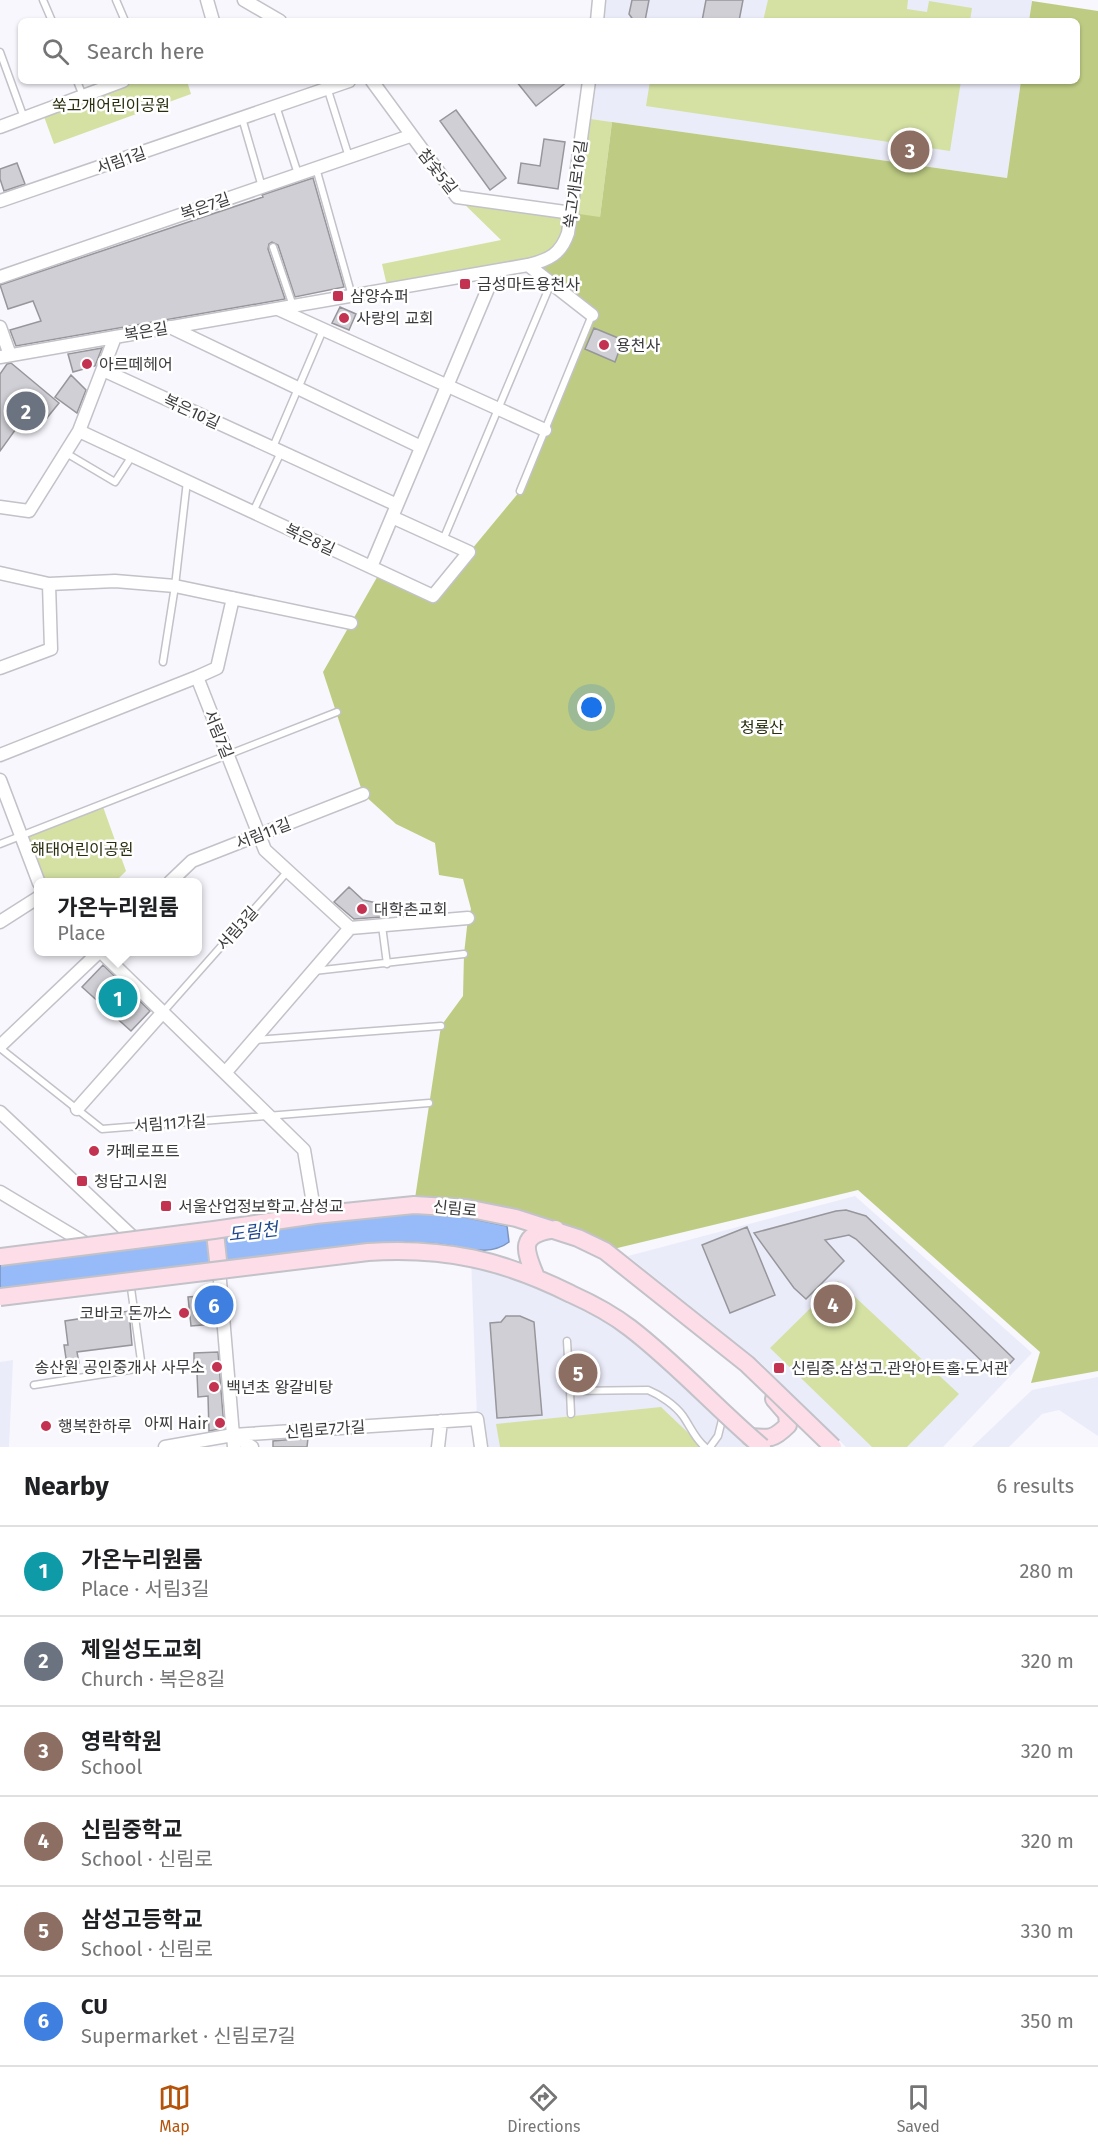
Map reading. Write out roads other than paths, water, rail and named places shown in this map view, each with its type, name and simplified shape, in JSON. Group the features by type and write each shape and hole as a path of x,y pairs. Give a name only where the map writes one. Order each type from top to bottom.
{"main road":[{"name":"신림로","path":"0,1257 315,1215 414,1205 439,1205 500,1214 556,1229 605,1251 747,1364 833,1447"},
{"path":"536,1277 527,1253 528,1242 536,1233 556,1229"},
{"path":"214,1230 219,1269"},
{"path":"0,1297 219,1269 405,1250 436,1252 471,1257 501,1265 536,1277 588,1302 630,1327 756,1442 777,1436 788,1425 788,1414 769,1394 763,1379"}],"street":[{"path":"207,0 212,18"},
{"path":"244,0 275,18"},
{"path":"597,18 599,0"},
{"path":"0,127 115,84"},
{"name":"참숯5길","path":"374,84 457,197 572,213"},
{"name":"쑥고개로16길","path":"528,265 544,261 560,250 568,233 589,84"},
{"name":"서림1길","path":"0,201 276,106 326,85"},
{"name":"복은7길","path":"0,277 410,135"},
{"path":"528,265 592,315"},
{"name":"복은길","path":"5,356 528,265"},
{"path":"371,567 495,272"},
{"path":"278,309 545,430"},
{"path":"0,327 5,356"},
{"path":"170,327 421,447"},
{"path":"0,507 29,511 80,431 115,337"},
{"name":"복은10길","path":"103,370 277,450 469,552 433,596"},
{"name":"복은8길","path":"80,431 433,596"},
{"path":"0,573 49,584 115,581 175,586 351,623"},
{"path":"0,668 51,649 49,584"},
{"path":"0,755 217,668 232,598"},
{"name":"서림7길","path":"197,677 265,850 350,928"},
{"path":"0,780 37,878"},
{"name":"서림11길","path":"174,878 192,861 363,794"},
{"path":"0,922 34,900"},
{"path":"225,1073 350,928 468,918"},
{"path":"0,1047 95,956"},
{"path":"105,956 304,1150 315,1215"},
{"path":"77,1109 163,1012"},
{"path":"0,1112 136,1240"},
{"path":"0,1192 90,1246"},
{"path":"219,1269 233,1441 252,1447"},
{"name":"신림로7가길","path":"165,1447 477,1419 481,1447"},
{"path":"438,1447 441,1421"}],"lane":[{"path":"44,0 51,18"},
{"path":"116,0 124,18"},
{"path":"0,52 24,118"},
{"path":"78,84 83,96"},
{"path":"326,85 349,157"},
{"path":"276,106 298,174"},
{"path":"242,118 262,187"},
{"path":"316,168 352,296"},
{"path":"273,247 293,306"},
{"path":"443,540 551,283"},
{"path":"520,491 592,315"},
{"path":"253,512 298,388 324,329"},
{"path":"66,453 115,482 132,456"},
{"path":"163,662 175,586 187,482"},
{"path":"0,844 336,712"},
{"name":"서림3길","path":"163,1012 288,871"},
{"path":"382,926 387,964"},
{"path":"314,971 464,954"},
{"path":"254,1040 441,1026"},
{"name":"서림11가길","path":"0,1047 102,1129 429,1103"},
{"path":"34,1385 142,1368 130,1281"},
{"path":"567,1341 572,1414"},
{"path":"570,1391 648,1390 681,1413 697,1439 705,1447"},
{"path":"710,1447 718,1436 724,1412"}],"water":[{"name":"도림천","path":"412,1210 435,1211 507,1226 509,1242 501,1247 475,1250 439,1244 406,1242 0,1292 0,1261"}],"place":[{"name":"영락학원","path":"910,150"},
{"name":"금성마트용천사","path":"465,284"},
{"name":"삼양슈퍼","path":"338,296"},
{"name":"사랑의 교회","path":"344,318"},
{"name":"용천사","path":"604,345"},
{"name":"아르떼헤어","path":"87,364"},
{"name":"제일성도교회","path":"26,411"},
{"name":"대학촌교회","path":"362,909"},
{"name":"가온누리원룸","path":"118,998"},
{"name":"카페로프트","path":"94,1151"},
{"name":"청담고시원","path":"82,1181"},
{"name":"서울산업정보학교.삼성교","path":"166,1206"},
{"name":"신림중학교","path":"833,1304"},
{"name":"CU","path":"214,1305"},
{"name":"코바코 돈까스","path":"184,1313"},
{"name":"송산원 공인중개사 사무소","path":"217,1367"},
{"name":"신림중.삼성고.관악아트홀·도서관","path":"779,1368"},
{"name":"삼성고등학교","path":"578,1373"},
{"name":"백년초 왕갈비탕","path":"214,1387"},
{"name":"아찌 Hair","path":"220,1423"},
{"name":"행복한하루","path":"46,1426"}],"park label":[{"name":"쑥고개어린이공원","path":"111,105"},
{"name":"청룡산","path":"762,727"},
{"name":"해태어린이공원","path":"82,849"}]}
